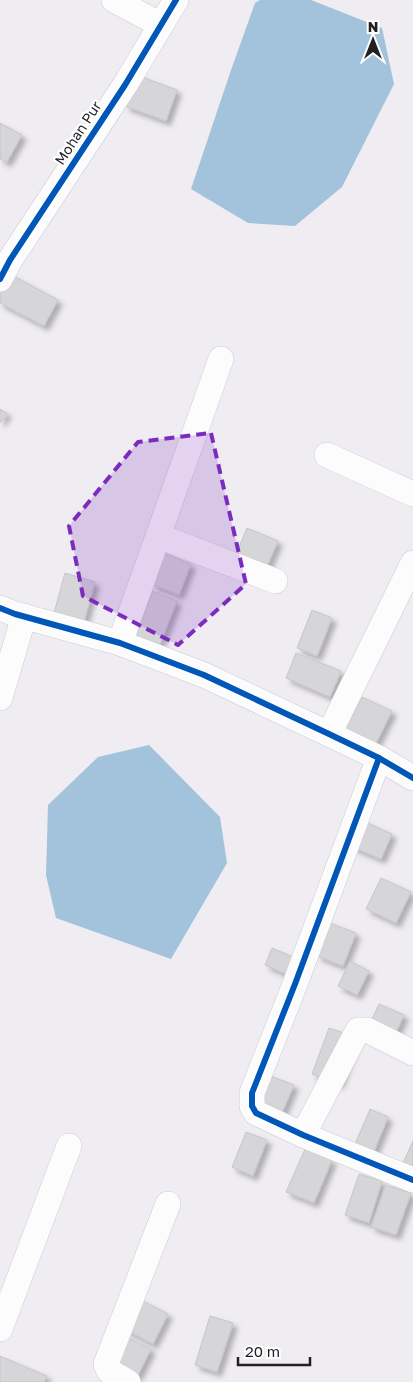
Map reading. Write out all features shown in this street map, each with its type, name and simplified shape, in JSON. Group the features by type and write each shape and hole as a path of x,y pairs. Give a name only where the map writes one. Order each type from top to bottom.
{"street":[{"path":"114,0 161,25"},
{"name":"Mohan Pur","path":"0,279 10,260 124,85 176,0"},
{"path":"120,643 221,359"},
{"path":"327,455 413,494"},
{"path":"158,536 275,581"},
{"path":"329,734 412,571"},
{"path":"0,608 120,643 204,676 329,734 413,778"},
{"path":"0,698 24,616"},
{"path":"378,758 295,984 252,1093 252,1106 256,1113 303,1135 413,1180"},
{"path":"303,1135 358,1030 367,1030 413,1053"},
{"path":"0,1329 69,1146"},
{"path":"128,1382 109,1371 106,1364 168,1204"}],"highlighted area":[{"path":"211,433 246,584 178,645 83,596 69,526 138,442"}],"water":[{"path":"260,0 311,0 382,28 394,84 342,187 295,226 248,223 191,189 255,3"},
{"path":"149,745 220,817 227,863 171,959 56,918 46,875 48,805 98,757"}],"building":[{"path":"137,75 177,90 166,121 125,106"},
{"path":"0,123 22,135 7,162 0,159"},
{"path":"10,274 58,300 44,326 0,303 0,294"},
{"path":"0,409 7,413 0,423"},
{"path":"247,528 278,541 265,571 234,559"},
{"path":"164,553 191,564 179,595 151,584"},
{"path":"65,573 95,582 84,622 54,613"},
{"path":"153,591 177,601 158,649 134,640"},
{"path":"312,610 332,618 317,656 297,648"},
{"path":"296,653 341,671 330,697 286,678"},
{"path":"362,697 392,711 374,747 344,732"},
{"path":"361,820 392,834 381,859 350,846"},
{"path":"381,878 411,892 396,923 366,909"},
{"path":"330,923 356,933 343,966 317,956"},
{"path":"272,948 293,957 286,974 265,965"},
{"path":"350,961 369,971 357,995 338,986"},
{"path":"379,1004 404,1015 394,1037 369,1026"},
{"path":"329,1028 356,1037 339,1084 312,1074"},
{"path":"268,1075 294,1085 279,1120 254,1109"},
{"path":"370,1109 388,1117 371,1159 352,1151"},
{"path":"246,1132 267,1140 253,1176 232,1167"},
{"path":"413,1141 413,1167 403,1163"},
{"path":"305,1149 332,1160 314,1203 286,1192"},
{"path":"359,1174 382,1181 369,1223 345,1215"},
{"path":"386,1185 411,1193 396,1235 371,1227"},
{"path":"139,1299 168,1314 153,1344 124,1329"},
{"path":"210,1316 233,1323 217,1372 195,1365"},
{"path":"124,1336 151,1349 137,1377 110,1363"},
{"path":"0,1356 47,1376 44,1382 0,1382"}],"cycle path":[{"path":"0,279 10,260 125,85 176,0"},
{"path":"0,608 15,614 120,643 204,675 379,758 413,778"},
{"path":"379,758 295,984 252,1093 252,1106 256,1113 303,1135 413,1180"}]}
